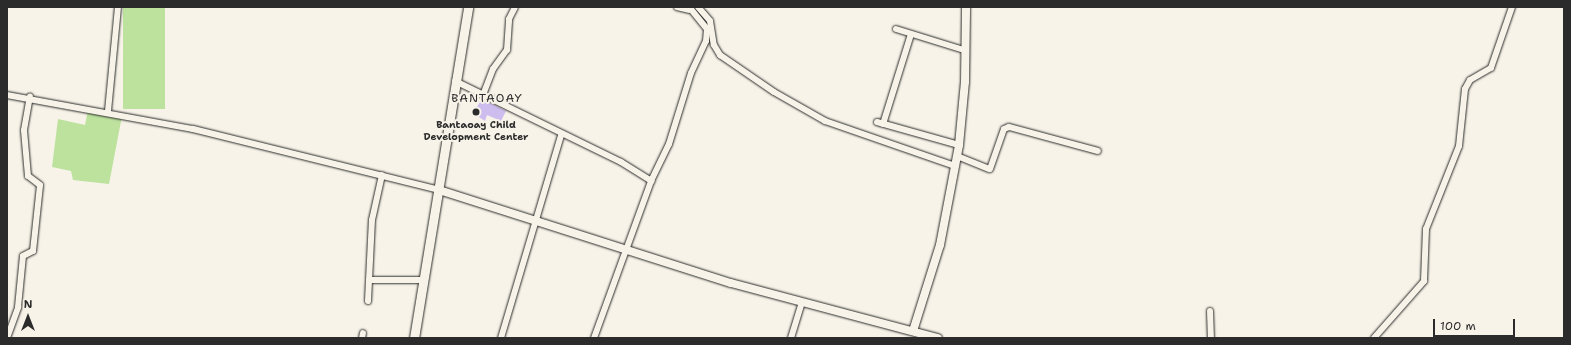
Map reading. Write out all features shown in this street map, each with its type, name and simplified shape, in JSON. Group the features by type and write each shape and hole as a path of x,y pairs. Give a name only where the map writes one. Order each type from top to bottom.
{"main road":[{"path":"414,338 468,7"}],"street":[{"path":"108,111 118,7"},
{"path":"484,95 493,69 507,50 509,19 515,7"},
{"path":"594,338 651,181 669,144 691,73 707,35 703,22 689,8 677,7"},
{"path":"698,7 710,21 714,45 720,55 774,92 839,126 955,166"},
{"path":"913,331 937,257 959,145 966,7"},
{"path":"1374,338 1424,281 1425,236 1459,146 1465,89 1470,80 1491,68 1512,7"},
{"path":"896,29 964,50"},
{"path":"911,34 880,123 959,145"},
{"path":"455,81 651,181"},
{"path":"7,95 30,97 108,111 382,175 536,219 802,303 938,338"},
{"path":"7,338 18,307 23,256 33,251 40,185 28,176 24,130 30,97"},
{"path":"957,156 990,169 1004,129 1009,127 1098,151"},
{"path":"501,338 561,135"},
{"path":"368,301 372,220 382,175"},
{"path":"369,280 423,280"},
{"path":"791,338 802,303"},
{"path":"1210,311 1211,338"}],"green space":[{"path":"123,7 165,7 165,109 123,109"},
{"path":"88,110 122,116 109,184 73,180 71,171 52,167 58,119 85,125"}],"building":[{"path":"482,99 506,111 501,121 487,115 485,121 473,113"}],"place":[{"name":"Bantaoay Child Development Center","path":"476,112"}],"district":[{"name":"BANTAOAY","path":"487,99"}]}
